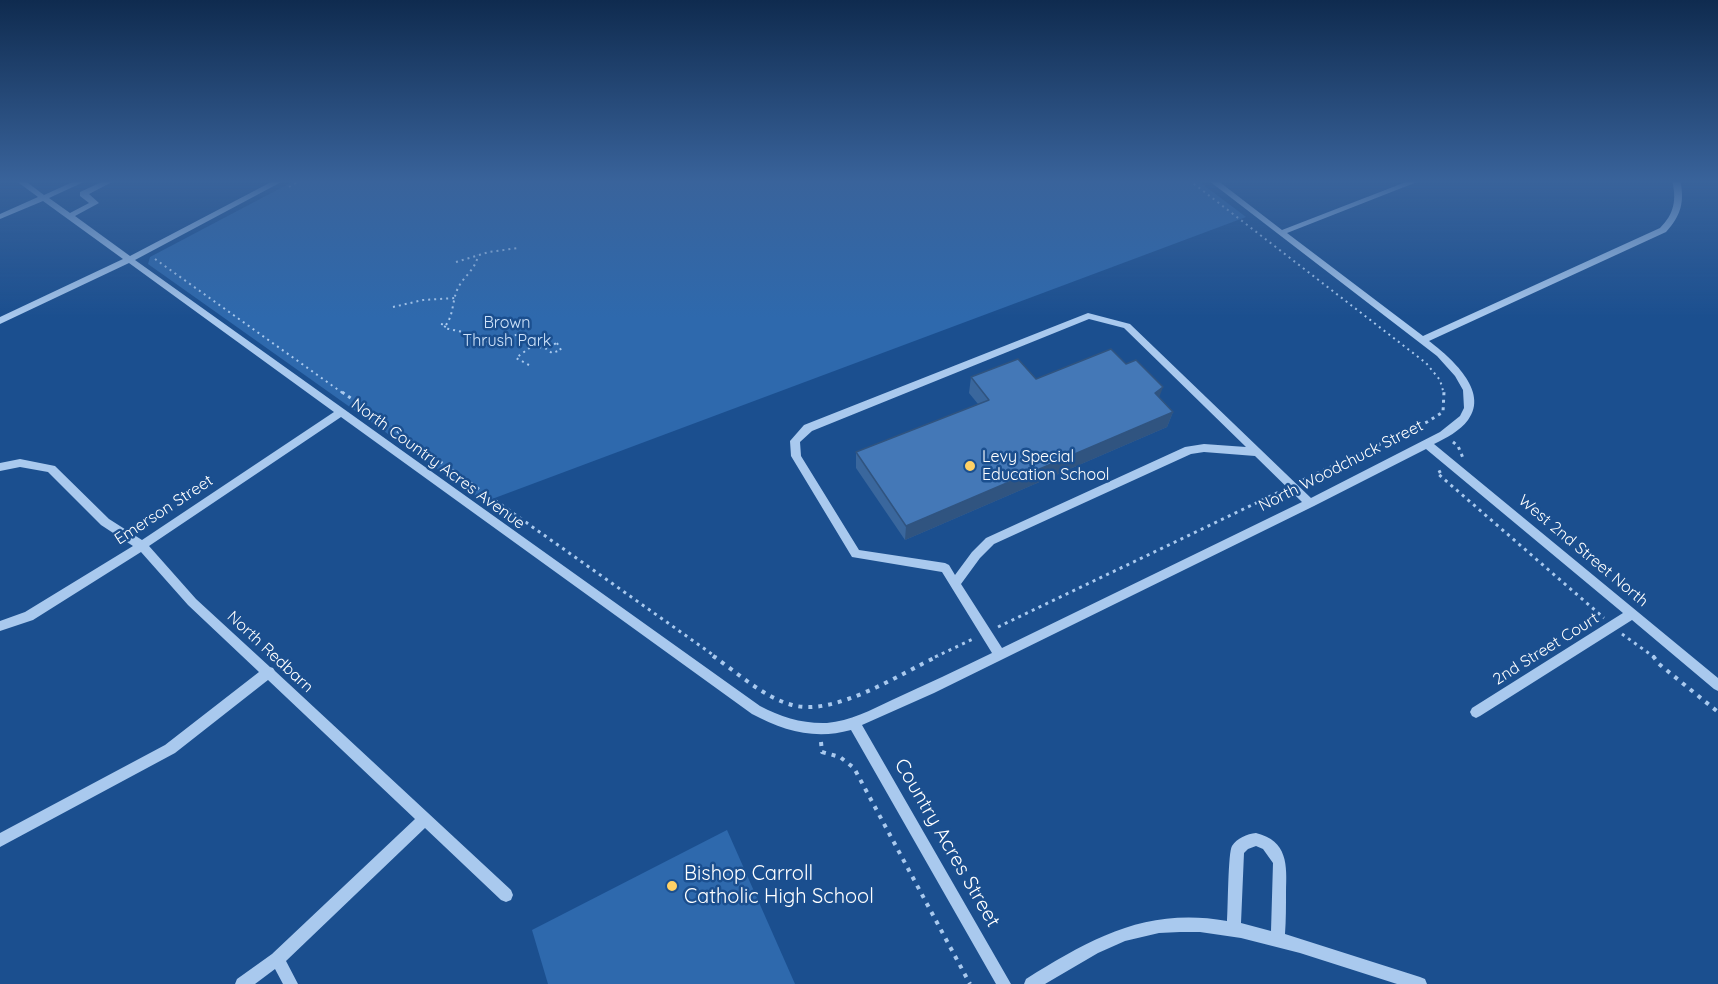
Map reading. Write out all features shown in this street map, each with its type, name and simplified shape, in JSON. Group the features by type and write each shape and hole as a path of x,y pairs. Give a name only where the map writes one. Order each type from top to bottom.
{"street":[{"name":"North Country Acres Avenue","path":"83,226 756,710 795,728 843,727 854,723"},
{"path":"0,321 129,260 194,226"},
{"path":"1272,226 1423,340 1668,226"},
{"path":"1281,233 1298,226"},
{"path":"999,654 945,568 856,554 796,456 795,441 808,428 1088,316 1127,326 1310,503"},
{"name":"North Woodchuck Street","path":"854,723 930,689 1310,503 1460,423 1467,415 1469,401 1466,387 1457,370 1423,340"},
{"name":"Emerson Street","path":"0,626 29,616 142,546 340,411"},
{"name":"West 2nd Street North","path":"1426,443 1718,685"},
{"path":"955,584 976,555 990,541 1189,450 1204,448 1255,452"},
{"name":"North Redbarn","path":"0,467 20,463 51,469 105,522 142,546 192,602 506,895"},
{"name":"2nd Street Court","path":"1476,712 1632,614"},
{"path":"0,840 170,748 269,672"},
{"name":"Country Acres Street","path":"854,723 1004,984"},
{"path":"242,984 277,959 425,819"},
{"path":"1234,928 1238,850 1243,842 1251,839 1260,841 1276,852 1280,863 1278,939"},
{"path":"1031,984 1078,956 1134,932 1158,926 1193,925 1234,928 1278,939 1420,984"},
{"path":"277,959 291,984"}],"path":[{"path":"164,253 154,258 767,694 792,705 817,708 847,700 1443,412 1445,388 1438,375 1426,363 1248,226"},
{"path":"456,262 478,255 518,248"},
{"path":"478,255 476,265 459,286 453,313 444,328 464,332 471,340 481,344 514,333 525,333 532,339 532,346"},
{"path":"393,307 423,300 455,298"},
{"path":"441,324 446,325"},
{"path":"529,365 516,358 532,346 545,348 552,353 561,350 557,343 545,348"},
{"path":"819,729 822,752 840,758 854,768 970,984"}],"green space":[{"name":"Brown Thrush Park","path":"209,226 1222,226 484,502 148,264 150,257"},
{"path":"727,830 795,984 548,984 532,930"}],"building":[{"path":"1111,349 1126,364 1136,360 1163,387 1155,393 1173,412 906,526 856,452 989,400 971,377 1018,359 1036,379"}],"place":[{"name":"Levy Special Education School","path":"970,466"},
{"name":"Bishop Carroll Catholic High School","path":"672,886"}]}
